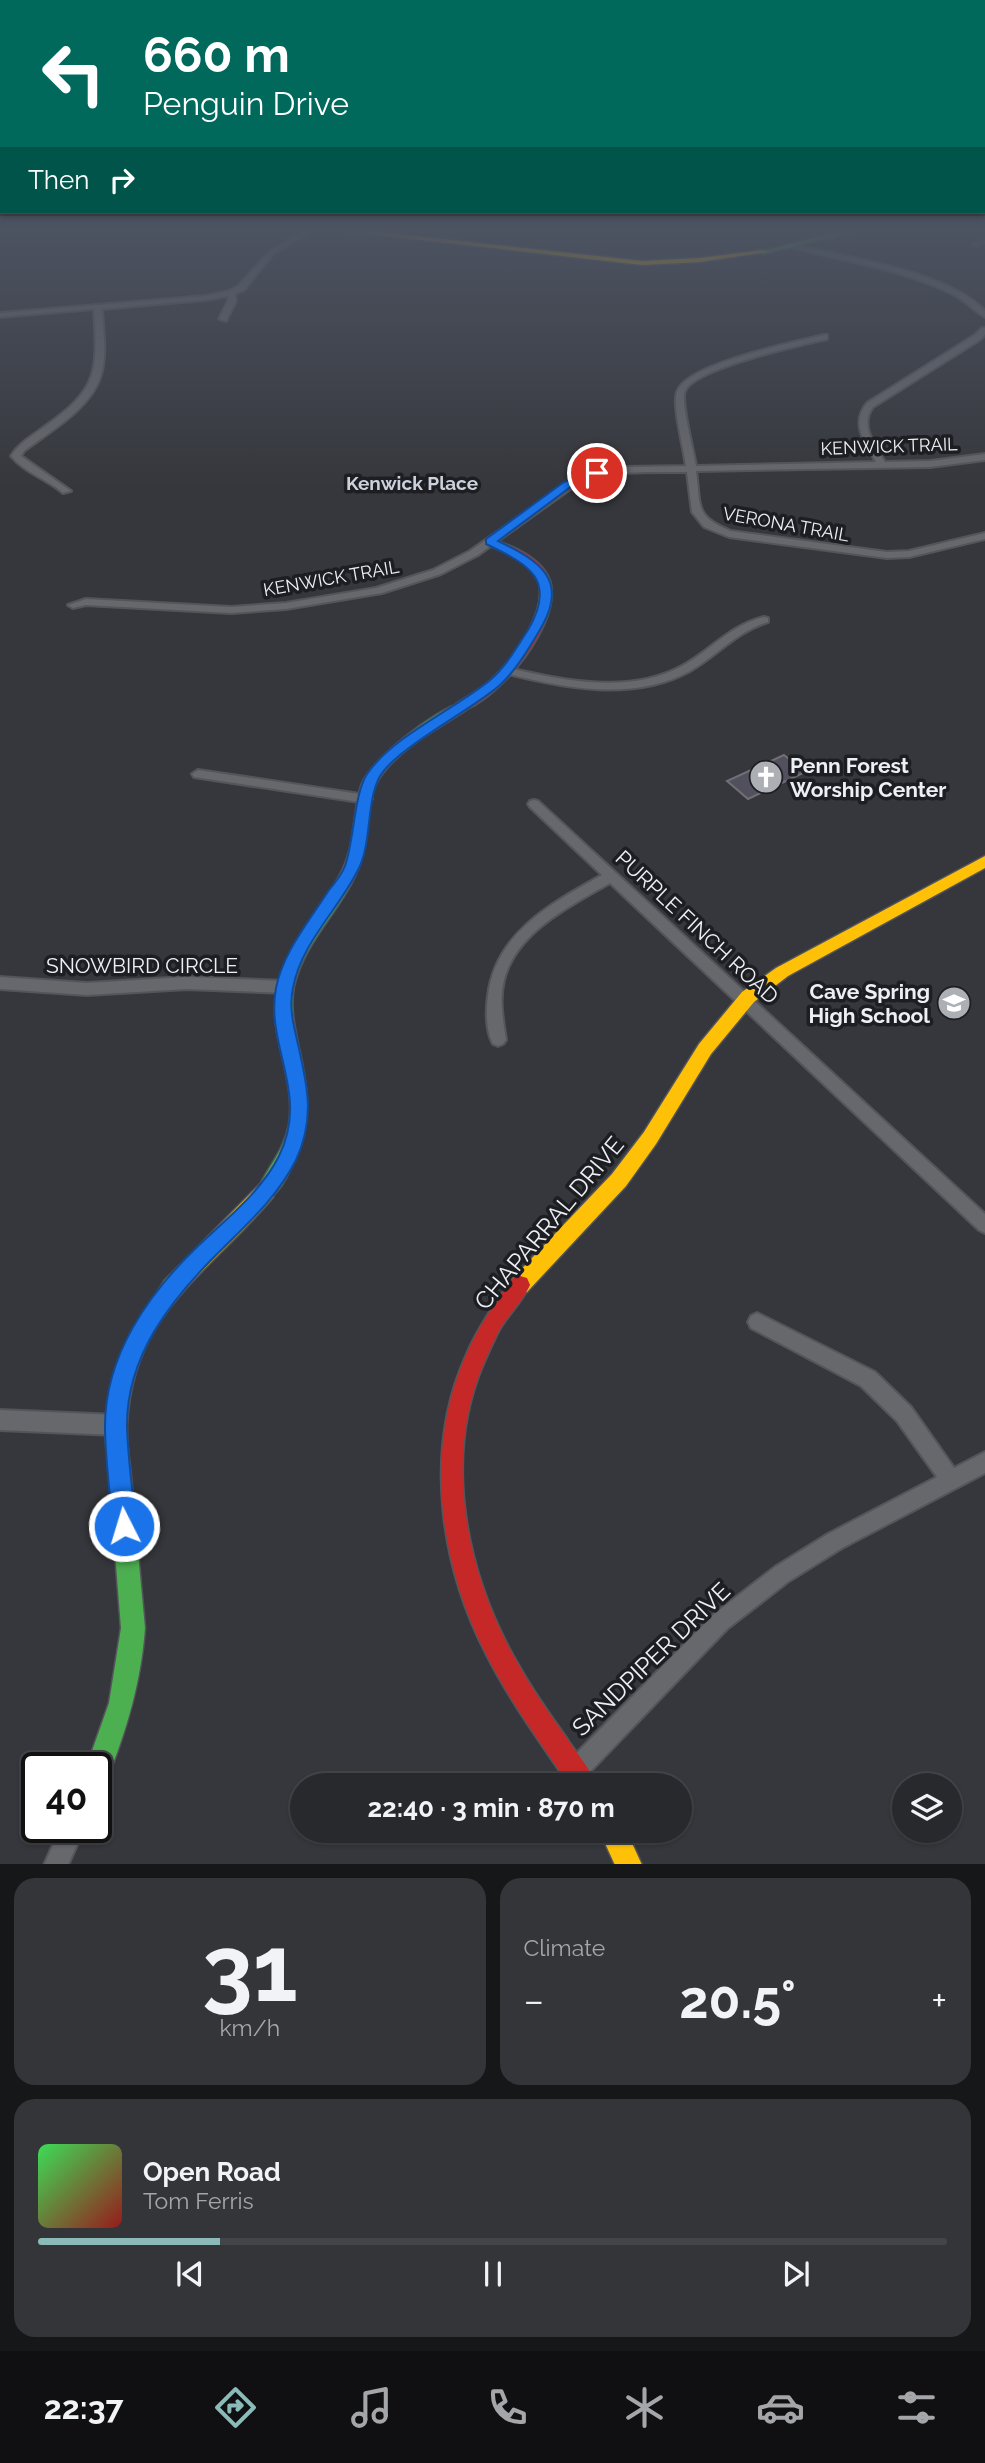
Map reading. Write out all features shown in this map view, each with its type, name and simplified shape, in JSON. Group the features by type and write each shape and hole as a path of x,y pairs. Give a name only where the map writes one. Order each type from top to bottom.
{"street":[{"path":"66,491 51,478 20,462 16,456 20,449 74,407 95,382 100,358 98,314"},
{"path":"223,319 226,314"},
{"path":"0,325 3,315"},
{"path":"882,465 862,427 863,412 985,330"},
{"name":"VERONA TRAIL","path":"824,337 716,366 690,379 681,394 699,516 712,528 729,534 887,555 909,554 985,536"},
{"name":"KENWICK TRAIL","path":"73,605 99,603 208,610 286,606 393,587 437,572 490,542 560,490 586,477 625,470 930,464 985,457"},
{"path":"106,1752 126,1698 132,1662 133,1628 116,1424 124,1373 147,1322 183,1274 261,1198 281,1171 293,1146 301,1110 300,1090 284,1024 285,987 298,952 352,867 372,778 389,758 508,671 545,611 548,593 536,568 517,554 490,542"},
{"path":"508,671 608,685 652,682 686,668 740,627 764,620"},
{"path":"198,774 366,799"},
{"name":"PURPLE FINCH ROAD","path":"534,804 985,1225"},
{"name":"CHAPARRAL DRIVE","path":"577,1773 501,1660 481,1620 466,1579 456,1538 451,1499 451,1452 459,1399 469,1367 502,1308 528,1274 621,1178 724,1023 745,1000 782,973 985,861"},
{"path":"498,1040 493,1006 494,986 503,959 526,932 545,916 612,875"},
{"name":"SNOWBIRD CIRCLE","path":"0,984 87,989 187,983 285,987"},
{"path":"757,1322 868,1379 904,1414 951,1480"},
{"path":"0,1420 116,1424"},
{"name":"SANDPIPER DRIVE","path":"584,1773 720,1622 782,1574 835,1541 985,1462"},
{"path":"56,1864 66,1843"},
{"path":"618,1843 629,1864"}],"building":[{"name":"Penn Forest Worship Center","path":"784,755 805,772 748,799 727,781"}],"traffic: fast":[{"path":"266,1191 289,1155 298,1122 298,1087 284,1011 289,972 304,941 351,868 366,794 373,775 402,746 461,707"},
{"path":"105,1752 121,1703 133,1628 121,1489"}],"traffic: slow":[{"path":"520,1285 619,1180 650,1138 705,1049 748,997 782,972 985,861"},
{"path":"121,1489 116,1432 118,1403 137,1342 147,1322 172,1287 266,1191"},
{"path":"618,1843 629,1864"}],"traffic: jam":[{"path":"461,707 496,682 514,662 533,633 545,603 546,589 539,571 520,556 490,542"},
{"path":"520,1285 493,1322 473,1362 460,1404 453,1447 452,1491 457,1536 467,1580 493,1643 529,1705 576,1773"}],"place":[{"name":"Penn Forest Worship Center","path":"766,777"},
{"name":"Cave Spring High School","path":"954,1003"}],"district":[{"name":"Kenwick Place","path":"412,483"}],"route":[{"path":"124,1526 116,1424 124,1373 133,1348 166,1294 261,1198 281,1171 293,1146 299,1126 300,1090 286,1035 283,996 298,952 352,867 358,852 368,786 379,767 395,752 495,683 508,671 545,611 548,593 536,568 517,554 490,542 568,484 597,473"}]}
